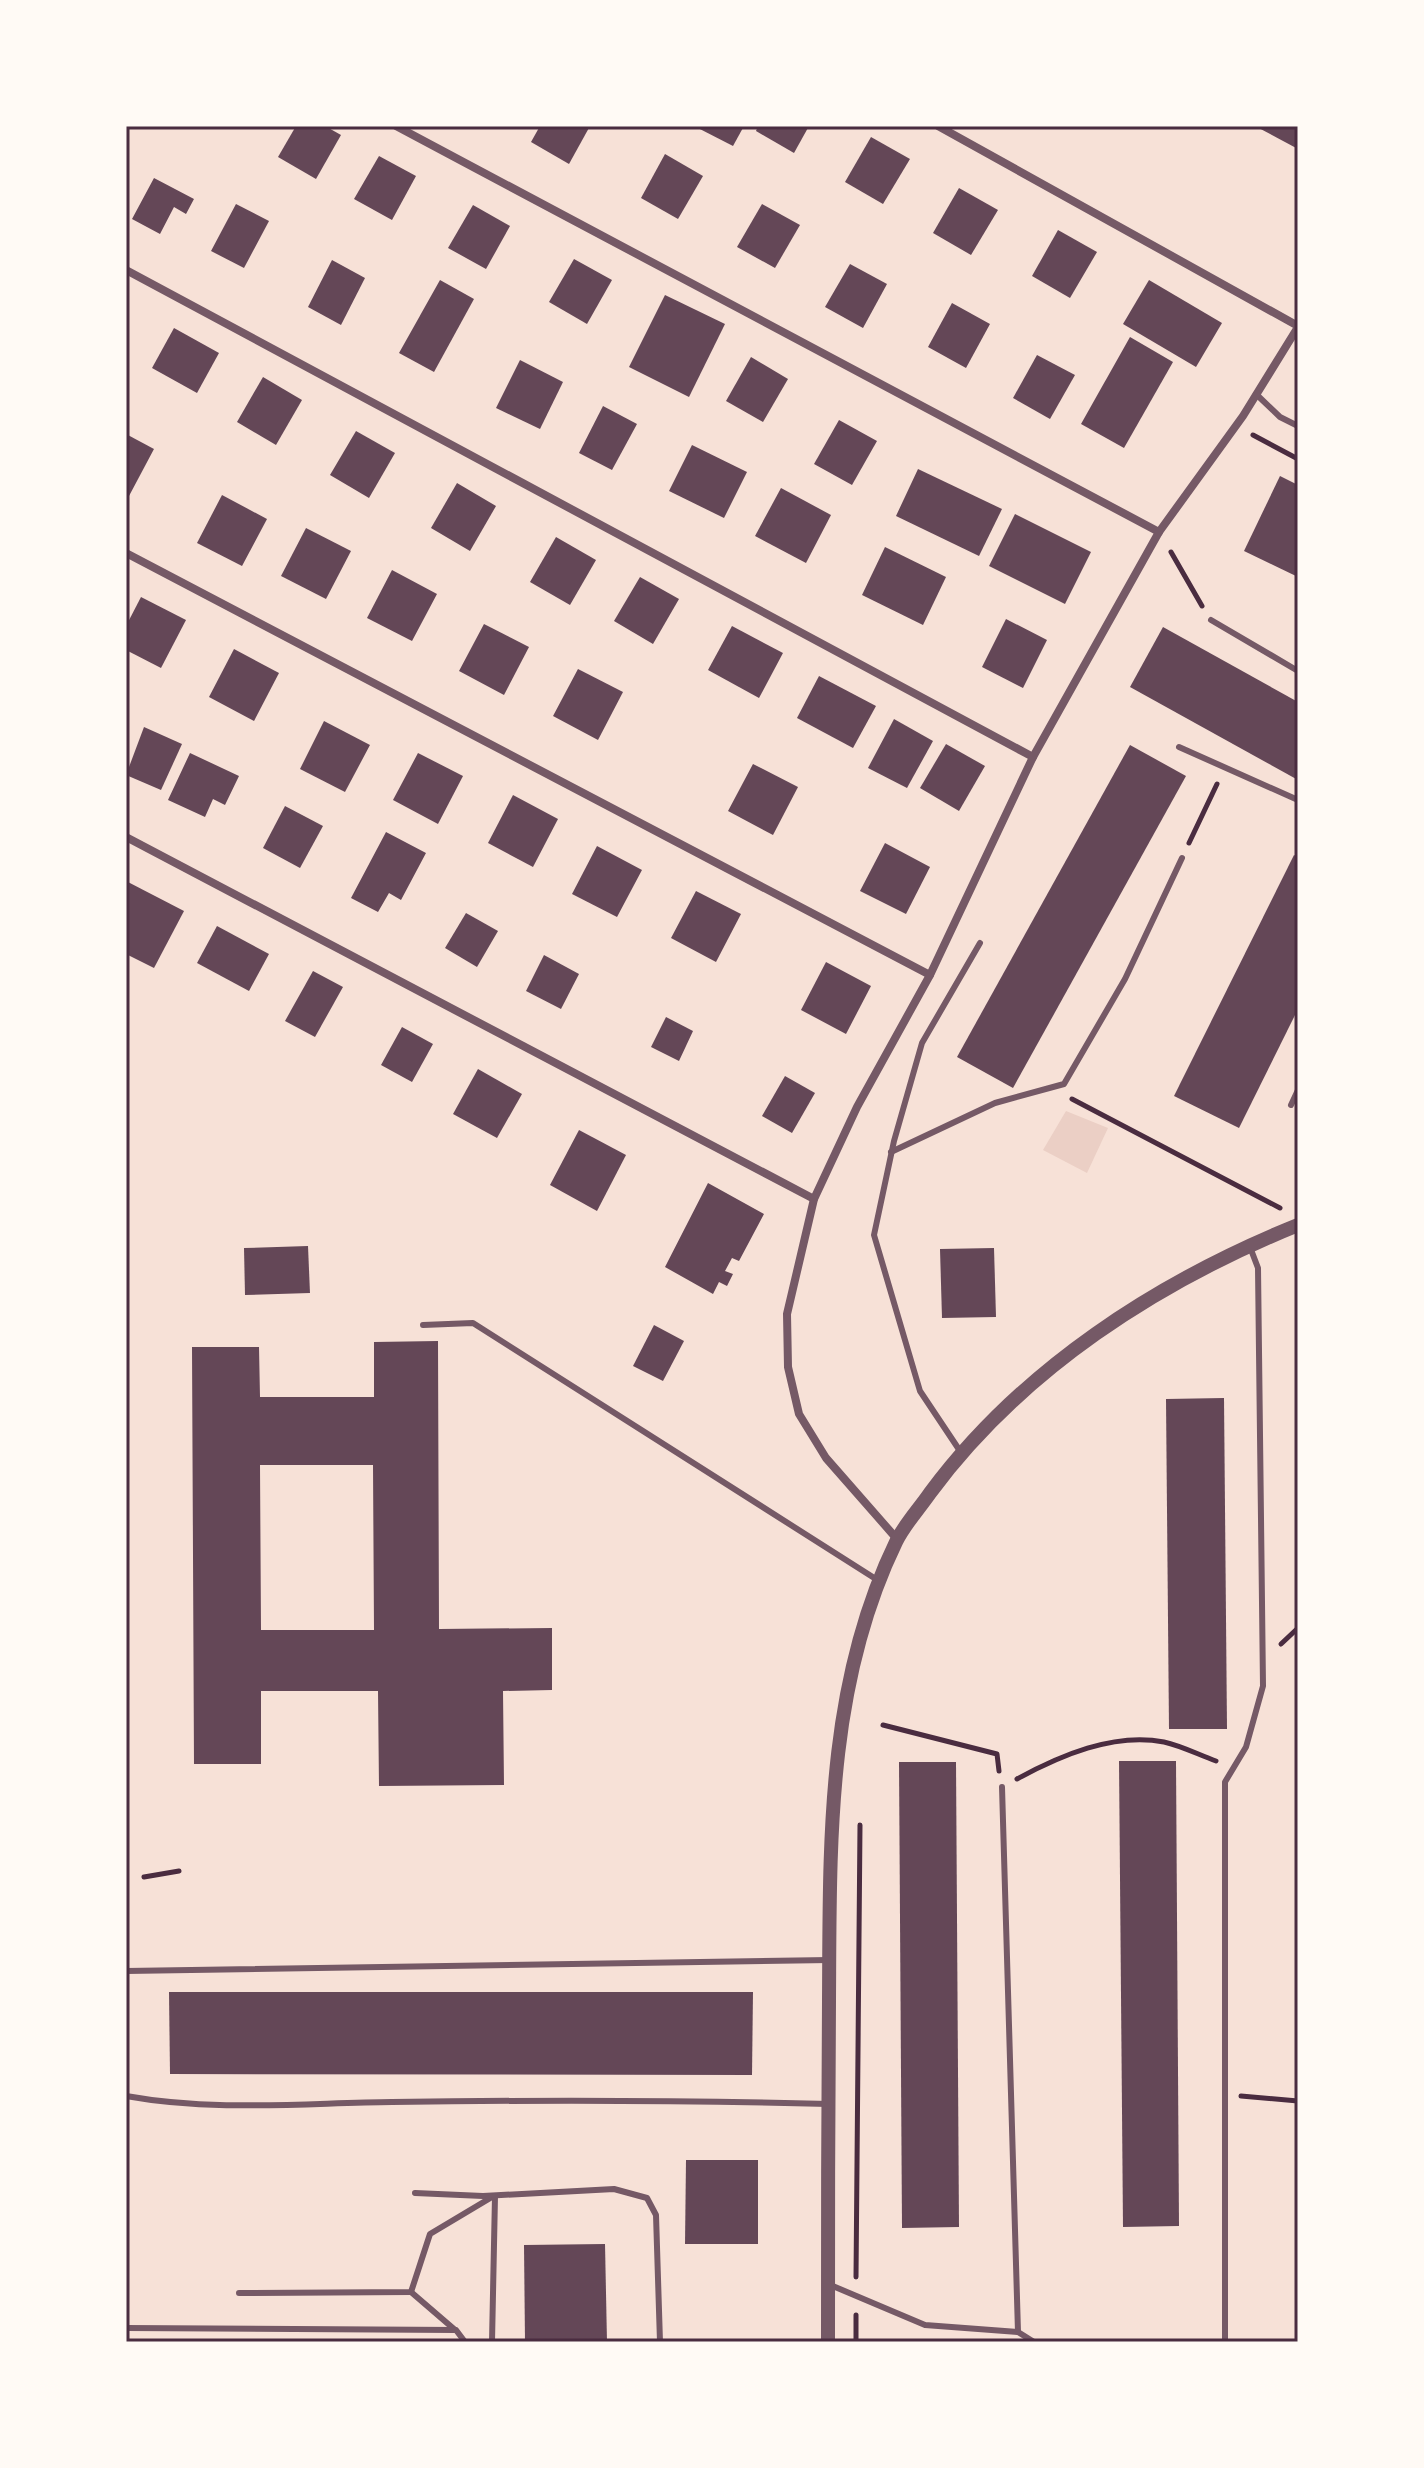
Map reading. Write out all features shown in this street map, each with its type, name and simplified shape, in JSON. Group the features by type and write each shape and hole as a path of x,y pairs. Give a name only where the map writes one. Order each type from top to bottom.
{"street":[{"path":"396,126 1159,532"},
{"path":"897,1539 826,1458 799,1414 788,1367 787,1314 814,1199 857,1107 930,975 1033,757 1159,532 1235,426 1298,326 938,126"},
{"path":"126,270 1033,757"},
{"path":"126,553 930,975"},
{"path":"126,837 814,1199"},
{"path":"828,2342 831,1823 841,1713 863,1620 879,1581 897,1539 962,1454 1030,1386 1133,1306 1249,1245 1298,1225"}],"lane":[{"path":"1256,394 1280,417 1298,426"},
{"path":"1211,620 1298,671"},
{"path":"1179,747 1298,800"},
{"path":"891,1152 995,1103 1064,1084 1125,979 1182,858"},
{"path":"962,1454 920,1391 874,1235 891,1152 922,1043 980,943"},
{"path":"1291,1105 1298,1090"},
{"path":"1225,2342 1225,1782 1246,1747 1263,1686 1258,1268 1249,1245"},
{"path":"423,1325 473,1323 879,1581"},
{"path":"1002,1787 1018,2332"},
{"path":"126,1971 830,1960"},
{"path":"126,2096 169,2104 282,2106 549,2100 829,2104"},
{"path":"415,2193 495,2196 614,2189 647,2198 656,2215 660,2342"},
{"path":"411,2292 430,2234 495,2196"},
{"path":"492,2342 495,2196"},
{"path":"828,2284 925,2325 1018,2332 1034,2342"},
{"path":"239,2293 411,2292 456,2330 465,2342"},
{"path":"126,2328 456,2330"}],"path":[{"path":"1235,426 1298,459"},
{"path":"1159,532 1211,620"},
{"path":"1182,858 1224,768"},
{"path":"1050,1088 1164,1144 1285,1210"},
{"path":"883,1725 997,1754 1002,1787 1055,1758 1110,1743 1163,1742 1233,1768"},
{"path":"856,2296 860,1825"},
{"path":"144,1877 179,1871"},
{"path":"1224,2095 1298,2101"}],"shaded area":[{"path":"1066,1111 1108,1128 1087,1173 1043,1150"}],"building":[{"path":"296,126 325,126 341,135 316,179 278,157"},
{"path":"540,126 590,126 569,164 531,142"},
{"path":"694,126 744,126 733,146"},
{"path":"758,126 809,126 794,153 756,131"},
{"path":"1255,126 1298,126 1298,149"},
{"path":"871,137 910,159 883,204 845,182"},
{"path":"665,154 703,176 678,219 641,198"},
{"path":"379,156 416,176 392,220 354,199"},
{"path":"154,178 194,199 186,214 174,207 160,234 132,219"},
{"path":"959,188 998,210 971,255 933,233"},
{"path":"236,204 269,221 244,268 211,251"},
{"path":"762,204 800,225 775,268 737,247"},
{"path":"473,205 510,226 486,269 448,248"},
{"path":"1058,230 1097,252 1070,298 1032,276"},
{"path":"574,259 612,280 587,324 549,302"},
{"path":"332,260 365,278 341,325 308,307"},
{"path":"850,264 887,284 863,328 825,307"},
{"path":"440,280 474,299 434,372 399,353"},
{"path":"1149,280 1222,323 1196,367 1123,324"},
{"path":"665,295 725,324 689,397 629,367"},
{"path":"952,303 990,324 966,368 928,347"},
{"path":"174,328 219,353 197,393 152,368"},
{"path":"1130,337 1173,362 1124,448 1081,424"},
{"path":"1037,355 1075,375 1050,419 1013,398"},
{"path":"751,357 788,379 763,422 726,401"},
{"path":"520,360 563,382 540,429 496,408"},
{"path":"263,377 302,400 276,445 237,422"},
{"path":"603,406 637,424 612,470 579,453"},
{"path":"839,420 877,441 852,485 814,464"},
{"path":"356,431 395,453 369,498 330,475"},
{"path":"126,434 154,449 129,496 126,495"},
{"path":"692,445 747,472 724,518 669,491"},
{"path":"918,469 1002,509 979,556 896,516"},
{"path":"1280,476 1298,485 1298,577 1244,551"},
{"path":"457,483 496,506 470,551 431,528"},
{"path":"781,488 831,515 806,563 755,536"},
{"path":"222,495 267,519 242,566 197,543"},
{"path":"1015,514 1091,552 1065,604 989,566"},
{"path":"306,528 351,551 326,599 281,576"},
{"path":"556,537 596,560 570,605 530,582"},
{"path":"885,547 946,577 923,625 862,595"},
{"path":"392,570 437,594 412,641 367,618"},
{"path":"640,577 679,599 653,644 614,621"},
{"path":"141,597 186,620 161,668 126,650 126,626"},
{"path":"1006,619 1047,640 1023,688 982,667"},
{"path":"484,624 529,647 504,695 459,671"},
{"path":"732,626 783,653 759,698 708,670"},
{"path":"1163,627 1298,702 1298,780 1130,687"},
{"path":"234,649 279,673 254,721 209,697"},
{"path":"578,669 623,692 598,740 553,716"},
{"path":"819,676 876,706 853,748 797,718"},
{"path":"894,719 933,741 907,788 868,768"},
{"path":"324,721 370,745 345,792 300,769"},
{"path":"144,727 182,744 161,790 126,775"},
{"path":"946,744 985,766 959,811 920,788"},
{"path":"1130,745 1186,776 1013,1088 957,1057"},
{"path":"190,753 239,776 225,805 213,799 205,817 168,800"},
{"path":"418,753 463,776 438,824 393,800"},
{"path":"753,764 798,787 773,835 728,811"},
{"path":"513,795 558,819 533,867 488,843"},
{"path":"285,806 323,826 300,868 263,848"},
{"path":"386,832 426,853 401,900 389,893 378,912 351,898"},
{"path":"885,843 930,867 906,914 860,891"},
{"path":"597,846 642,870 617,917 572,894"},
{"path":"1294,855 1298,857 1298,1009 1239,1128 1174,1096"},
{"path":"126,881 184,911 154,968 126,954"},
{"path":"696,891 741,914 716,962 671,938"},
{"path":"466,913 498,931 477,967 445,948"},
{"path":"217,926 269,954 249,991 197,963"},
{"path":"544,955 579,974 561,1009 526,991"},
{"path":"826,962 871,986 846,1034 801,1010"},
{"path":"313,971 343,987 315,1037 285,1021"},
{"path":"666,1017 693,1031 679,1061 651,1047"},
{"path":"402,1027 433,1044 412,1082 381,1065"},
{"path":"478,1069 522,1094 497,1138 453,1114"},
{"path":"785,1076 815,1093 792,1133 762,1116"},
{"path":"579,1130 626,1155 597,1211 550,1185"},
{"path":"708,1183 764,1214 739,1261 732,1258 725,1271 733,1274 727,1286 719,1282 713,1294 665,1267"},
{"path":"308,1246 310,1293 245,1295 244,1248"},
{"path":"994,1248 996,1317 942,1318 940,1249"},
{"path":"654,1325 684,1341 663,1381 633,1366"},
{"path":"438,1341 439,1629 552,1628 552,1690 503,1691 504,1785 379,1786 378,1691 261,1691 261,1764 194,1764 192,1347 259,1347 260,1397 374,1397 374,1342","holes":["260,1465 373,1465 374,1630 261,1630"]},
{"path":"1224,1398 1227,1729 1169,1729 1166,1399"},
{"path":"1119,1761 1176,1761 1179,2226 1123,2227"},
{"path":"899,1762 956,1762 959,2227 902,2228"},
{"path":"169,1992 753,1992 752,2075 170,2074"},
{"path":"686,2160 758,2160 758,2244 685,2244"},
{"path":"605,2244 607,2342 525,2342 524,2245"}]}
